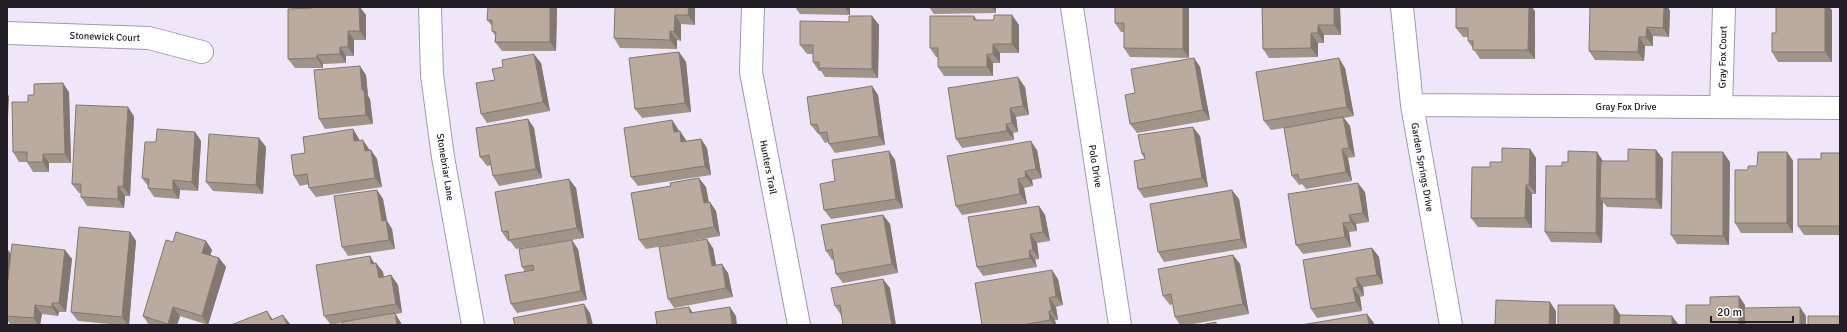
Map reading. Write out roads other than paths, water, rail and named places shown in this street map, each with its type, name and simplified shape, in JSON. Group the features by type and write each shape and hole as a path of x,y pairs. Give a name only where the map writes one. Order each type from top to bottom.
{"street":[{"name":"Stonebriar Lane","path":"430,7 432,75 439,127 473,325"},
{"name":"Hunters Trail","path":"753,7 751,72 799,325"},
{"name":"Polo Drive","path":"1072,7 1120,325"},
{"name":"Garden Springs Drive","path":"1402,7 1412,105 1451,325"},
{"name":"Gray Fox Court","path":"1721,107 1724,7"},
{"name":"Stonewick Court","path":"7,33 149,38 166,41 202,52"},
{"name":"Gray Fox Drive","path":"1412,105 1840,108"}]}
